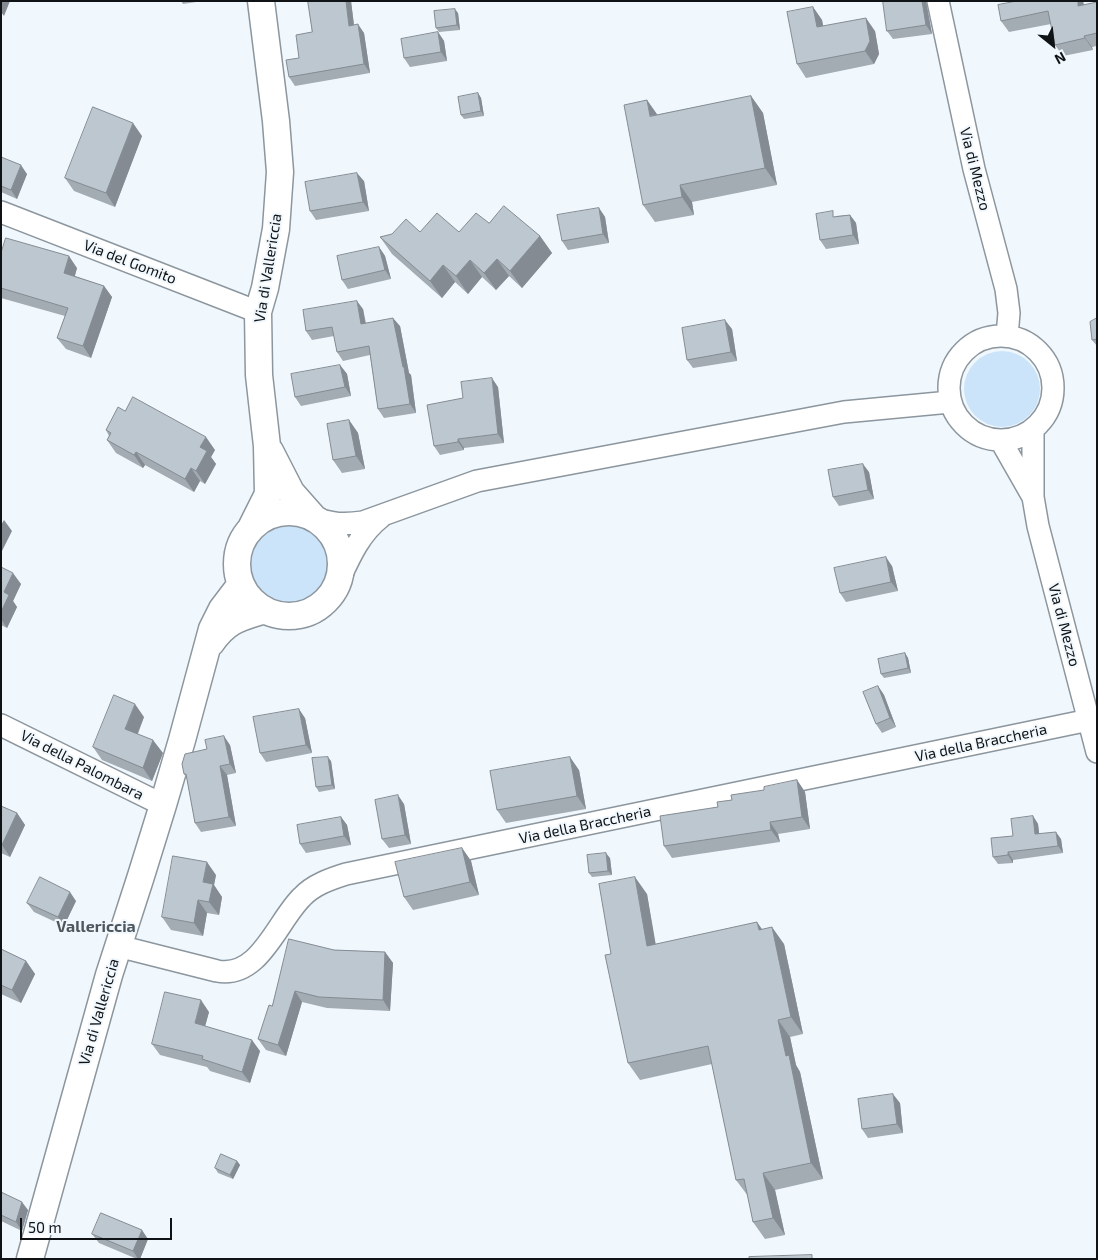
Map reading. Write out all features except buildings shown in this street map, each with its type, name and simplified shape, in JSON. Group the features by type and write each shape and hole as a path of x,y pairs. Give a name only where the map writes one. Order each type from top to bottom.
{"street":[{"name":"Via di Vallericcia","path":"261,1 276,121 280,172 276,230 265,288 258,312 259,375 267,446 268,494 245,536 238,555 237,565 241,584 255,604 275,614 295,616 315,610 330,596 340,578 342,560 337,543 328,528 314,518 291,492 267,446"},
{"name":"Via di Mezzo","path":"938,1 974,169 1006,289 1007,336"},
{"name":"Via del Gomito","path":"1,212 258,312"},
{"path":"1007,336 1020,339 1042,355 1049,367 1054,384 1052,401 1045,417 1033,430 1018,438 1001,441 984,438 968,430 957,418 950,402 948,386 952,369 961,354 974,343 990,337 1007,336"},
{"path":"314,518 332,523 348,524 363,522 478,481 844,412 950,402"},
{"name":"Via di Mezzo","path":"1033,430 1033,497 1038,526 1097,752"},
{"name":"Via di Mezzo","path":"1001,441 1033,497"},
{"name":"Via di Vallericcia","path":"251,528 266,517 283,512 293,512 314,518"},
{"path":"340,578 350,556 366,530 383,516"},
{"name":"Via di Vallericcia","path":"30,1259 106,984 163,805 212,629 226,601 241,584"},
{"name":"Via di Vallericcia","path":"205,652 223,628 230,622 265,610"},
{"name":"Via della Braccheria","path":"118,946 218,971 236,971 250,963 260,954 302,896 318,885 346,874 1089,720"},
{"name":"Via della Palombara","path":"1,725 163,805"}],"shaded area":[{"path":"1002,351 1017,354 1029,362 1037,374 1040,389 1037,404 1029,416 1017,424 1002,427 987,424 975,416 967,404 964,389 967,374 975,362 987,354"},
{"path":"289,526 304,529 316,537 324,549 327,564 324,579 316,591 304,599 289,602 274,599 262,591 254,579 251,564 254,549 262,537 274,529"}],"district":[{"name":"Vallericcia","path":"96,927"}]}
